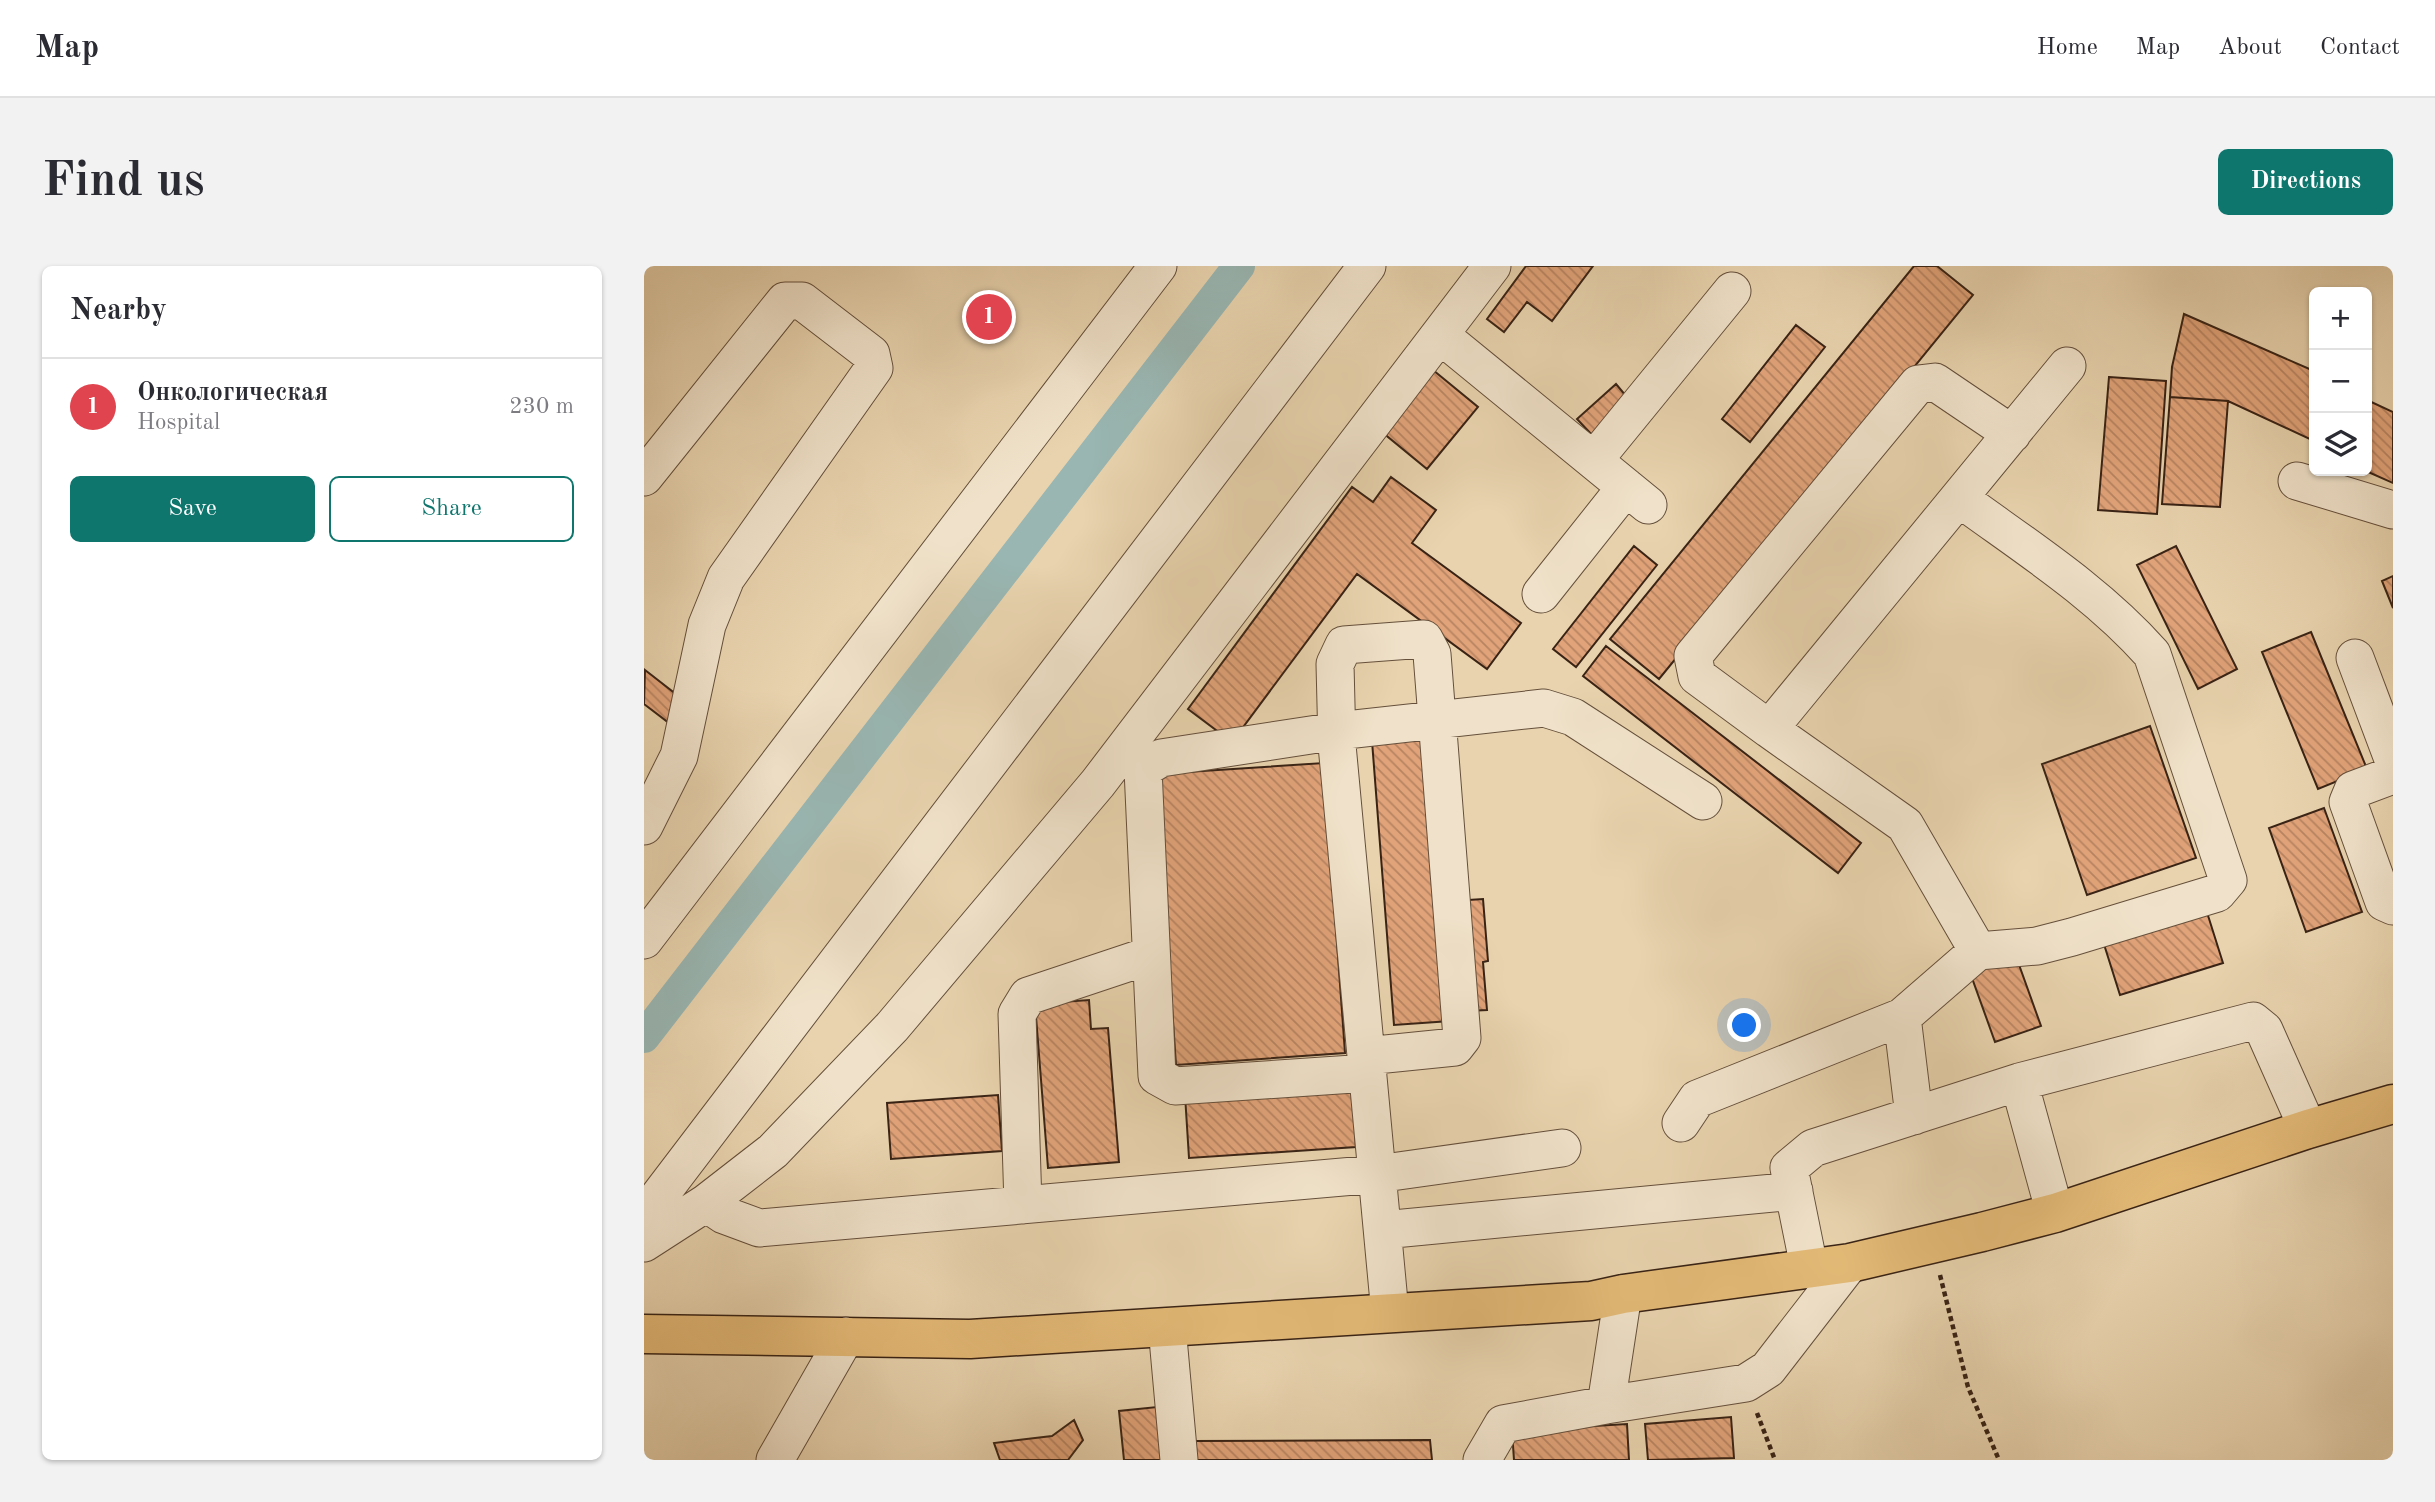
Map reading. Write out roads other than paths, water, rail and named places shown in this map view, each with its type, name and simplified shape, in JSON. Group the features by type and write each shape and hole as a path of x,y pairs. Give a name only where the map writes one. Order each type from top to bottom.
{"main road":[{"path":"644,1334 971,1339 1591,1300 1850,1263 1932,1244 2055,1213 2308,1129 2393,1104"}],"street":[{"path":"644,940 1158,266"},
{"path":"644,1216 1367,266"},
{"path":"1453,266 1464,304"},
{"path":"644,1243 706,1203 773,1152 892,1027 1080,804 1492,266"},
{"path":"1594,460 1732,291"},
{"path":"644,477 785,301 802,301 871,354 874,368 726,578 707,625 679,756 644,826"},
{"path":"1440,335 1637,496 1541,594"},
{"path":"1769,729 2067,366"},
{"path":"1978,951 1905,825 1697,676 1693,656 1918,384 1935,382 2012,434"},
{"path":"2297,481 2393,510"},
{"path":"1681,1122 1697,1099 1902,1017 1978,951 2037,946 2072,937 2217,893 2228,880 2152,654 2127,626 2086,592 1959,498"},
{"path":"1390,1313 1383,1230 1377,1174 1367,1064 1337,731 1335,664 1344,645 1424,639 1432,654 1436,720 1462,1038 1455,1048 1367,1064 1175,1086 1157,1076 1143,769 1160,758 1337,731 1436,720 1544,708 1573,718 1703,801"},
{"path":"2355,658 2386,720 2393,759"},
{"path":"2393,775 2353,790 2348,802 2384,902 2393,906"},
{"path":"1023,1205 1017,1014 1028,996 1151,955"},
{"path":"1902,1017 1914,1116"},
{"path":"1809,1268 1789,1168 1813,1148 2020,1082 2253,1021 2264,1030 2308,1129"},
{"path":"2020,1082 2055,1213"},
{"path":"706,1203 724,1215 759,1228 1377,1174 1562,1148"},
{"path":"1383,1230 1794,1191"},
{"path":"1482,1460 1503,1424 1746,1383 1768,1369 1850,1263"},
{"path":"1606,1405 1623,1294"},
{"path":"1167,1327 1179,1460"},
{"path":"775,1460 846,1336"}],"waterway":[{"path":"644,1037 1239,266"}],"place":[{"name":"Онкологическая","path":"989,317"}]}
